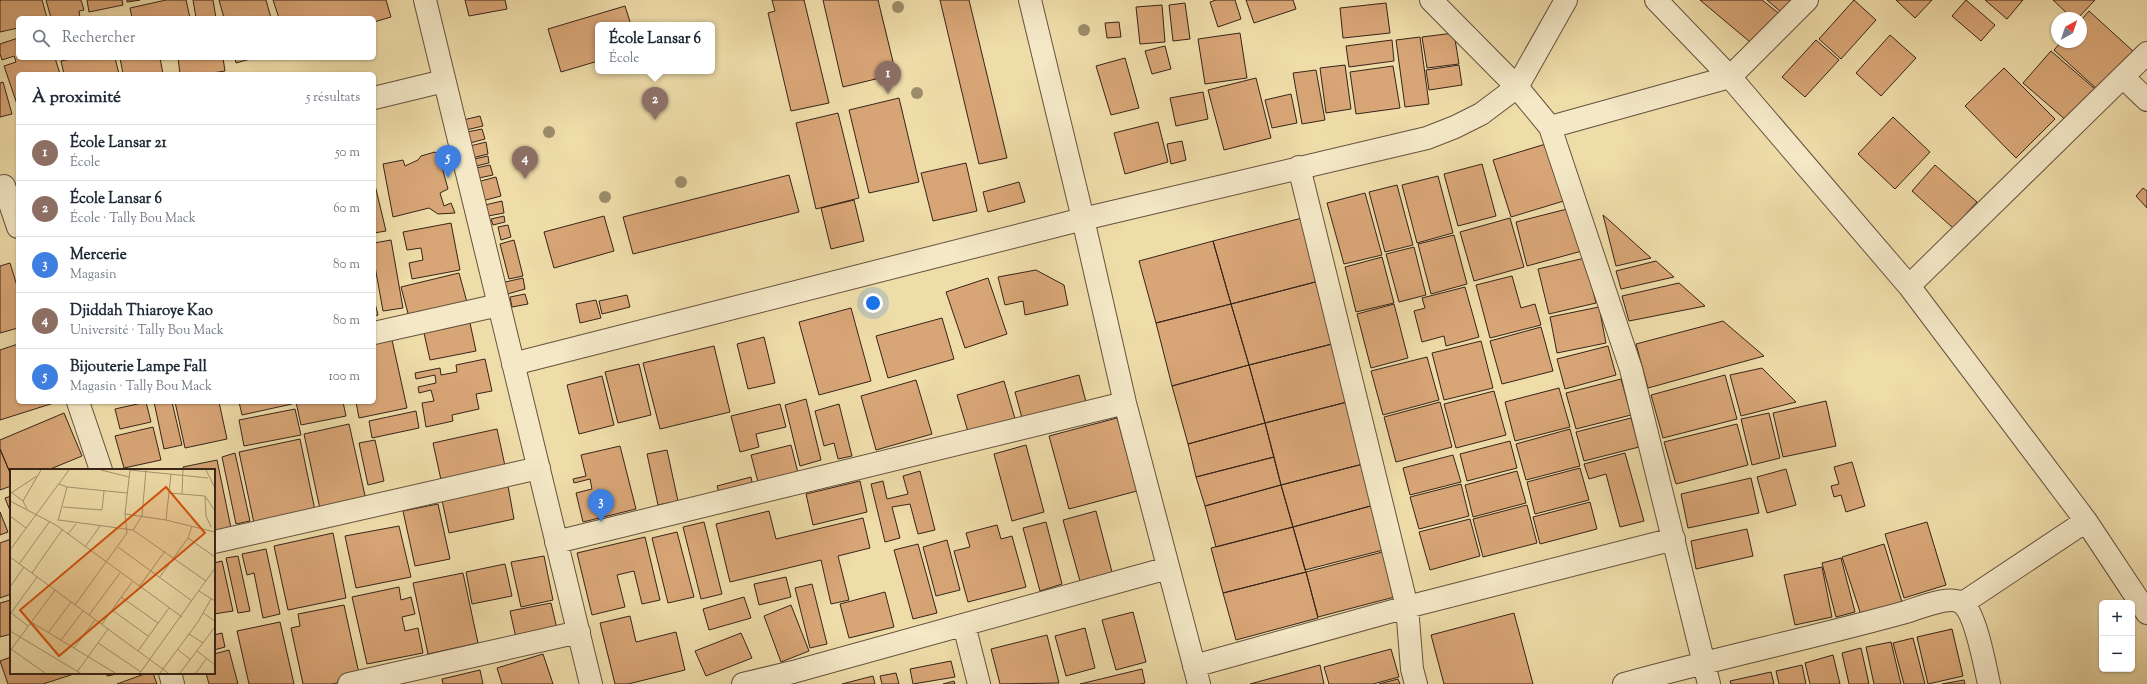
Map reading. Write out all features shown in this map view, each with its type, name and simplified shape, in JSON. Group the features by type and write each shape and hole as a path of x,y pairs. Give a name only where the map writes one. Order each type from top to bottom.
{"street":[{"path":"424,0 591,684"},
{"path":"1030,0 1126,403 1197,675 1407,606 1674,539"},
{"path":"1431,0 1517,87 1550,127 1631,369 1709,684"},
{"path":"513,364 1083,219 1434,135 1481,114 1517,87 1566,0"},
{"path":"1656,0 1730,77 1909,286 2086,521 2147,614"},
{"path":"1550,127 1730,77 1807,0"},
{"path":"1909,286 2147,53"},
{"path":"2123,77 2147,100"},
{"path":"376,98 444,81"},
{"path":"1299,167 1407,606 1412,670 1416,684"},
{"path":"7,186 16,220"},
{"path":"376,333 499,305"},
{"path":"556,542 1126,403"},
{"path":"79,404 101,469"},
{"path":"215,542 539,468"},
{"path":"1963,603 2086,521"},
{"path":"743,684 794,678 964,625 1168,568"},
{"path":"1624,684 1704,662 1867,623 1949,600 1963,603 1972,615 1989,684"},
{"path":"964,625 979,684"},
{"path":"349,684 579,632"},
{"path":"170,674 173,684"}],"building":[{"path":"0,0 42,0 46,16 16,16 16,28 0,32"},
{"path":"46,0 81,0 84,10 79,11 80,16 50,16"},
{"path":"87,0 122,0 123,5 89,12"},
{"path":"127,0 140,0 127,2"},
{"path":"166,0 186,0 190,16 132,16 130,8"},
{"path":"193,0 213,0 216,16 196,16"},
{"path":"219,0 266,0 270,16 223,16"},
{"path":"273,0 386,0 391,17 376,21 376,16 278,16"},
{"path":"465,0 505,0 507,9 469,16"},
{"path":"772,0 804,0 829,103 791,111 768,13 775,11"},
{"path":"823,0 878,0 896,74 843,87"},
{"path":"940,0 969,0 1007,158 979,164"},
{"path":"1216,0 1235,0 1241,19 1218,27 1210,2"},
{"path":"1246,0 1293,0 1296,9 1254,23"},
{"path":"1700,0 1762,0 1782,16 1756,47"},
{"path":"1767,0 1791,0 1781,12"},
{"path":"1854,0 1876,20 1841,59 1819,39"},
{"path":"1896,0 1932,0 1915,18"},
{"path":"1966,0 1995,25 1981,41 1952,16"},
{"path":"1985,0 2023,0 2007,19"},
{"path":"2053,0 2095,0 2084,12 2066,12"},
{"path":"1185,3 1190,39 1173,41 1169,5"},
{"path":"1386,3 1390,33 1343,38 1340,8"},
{"path":"1162,5 1165,42 1140,44 1136,7"},
{"path":"625,6 630,22 595,22 595,62 561,72 548,29"},
{"path":"2089,11 2134,52 2099,91 2054,50 2056,48 2087,48 2087,13"},
{"path":"1119,22 1121,37 1107,38 1105,23"},
{"path":"1240,33 1247,78 1205,84 1198,39"},
{"path":"1454,33 1459,64 1427,68 1422,37"},
{"path":"1890,35 1916,58 1881,96 1856,73"},
{"path":"1420,37 1429,104 1405,107 1396,40"},
{"path":"16,39 16,60 56,60 59,72 16,72 16,101 4,66 16,62 14,56 2,60 0,54 0,44"},
{"path":"1392,40 1394,61 1349,67 1346,46"},
{"path":"1816,40 1839,60 1805,97 1782,77"},
{"path":"1165,46 1171,69 1152,74 1145,51"},
{"path":"2051,51 2095,89 2067,121 2023,83"},
{"path":"1125,58 1139,108 1111,115 1096,66"},
{"path":"116,60 118,72 64,72 61,61"},
{"path":"120,60 160,60 163,72 123,72"},
{"path":"178,60 223,60 225,71 219,72 180,72"},
{"path":"235,60 247,60 236,63"},
{"path":"1345,65 1351,109 1326,113 1320,68"},
{"path":"1459,65 1462,85 1429,90 1426,70"},
{"path":"1393,66 1400,108 1356,114 1350,72"},
{"path":"2004,68 2055,119 2016,158 1965,106"},
{"path":"1316,70 1325,120 1302,124 1293,73"},
{"path":"1256,78 1271,138 1224,150 1208,90"},
{"path":"3,82 12,114 0,117 0,83"},
{"path":"1203,92 1208,119 1176,126 1170,98"},
{"path":"1291,94 1297,123 1272,128 1265,100"},
{"path":"899,98 919,182 869,193 849,110"},
{"path":"838,113 859,198 816,209 796,123"},
{"path":"480,116 483,126 466,130 463,120"},
{"path":"1893,117 1930,152 1895,189 1858,154"},
{"path":"1158,122 1168,162 1125,174 1114,133"},
{"path":"482,129 485,139 470,143 467,132"},
{"path":"1182,141 1186,160 1171,164 1167,144"},
{"path":"486,142 488,154 472,158 470,146"},
{"path":"1549,143 1567,200 1511,217 1493,160"},
{"path":"435,152 439,156 448,189 440,193 444,206 451,203 455,213 438,214 429,208 393,217 383,164 403,160 405,166 418,160 421,156"},
{"path":"488,156 489,163 476,166 474,159"},
{"path":"966,163 977,211 933,221 921,173"},
{"path":"1482,164 1496,216 1458,226 1444,174"},
{"path":"490,165 493,175 479,178 476,168"},
{"path":"1935,165 1977,202 1953,228 1912,191"},
{"path":"789,175 799,212 633,254 623,217"},
{"path":"1438,176 1453,233 1417,243 1402,185"},
{"path":"496,177 501,196 482,201 477,182"},
{"path":"1019,182 1025,202 988,212 983,192"},
{"path":"1397,185 1413,245 1385,252 1369,192"},
{"path":"2143,188 2147,191 2147,208 2136,196"},
{"path":"376,189 386,231 376,233"},
{"path":"1365,193 1382,255 1344,264 1327,203"},
{"path":"854,200 864,241 831,249 821,208"},
{"path":"502,201 504,213 488,216 485,205"},
{"path":"1571,208 1582,251 1527,266 1516,222"},
{"path":"1603,215 1610,221 1651,258 1616,266"},
{"path":"504,216 505,222 493,225 491,219"},
{"path":"604,216 614,251 554,268 544,232"},
{"path":"1302,218 1319,281 1231,304 1213,241"},
{"path":"1510,218 1524,267 1474,281 1460,232"},
{"path":"451,223 460,270 412,279 409,263 423,260 421,248 407,250 403,232"},
{"path":"508,225 511,237 501,240 498,227"},
{"path":"1454,235 1467,284 1431,294 1418,244"},
{"path":"391,240 403,308 383,311 376,272 376,243"},
{"path":"514,240 523,276 509,279 500,244"},
{"path":"1213,241 1231,304 1156,323 1139,261"},
{"path":"1414,247 1426,295 1399,302 1386,254"},
{"path":"1382,257 1394,303 1356,312 1345,267"},
{"path":"1585,258 1596,303 1549,314 1538,269"},
{"path":"1656,261 1674,277 1621,289 1616,271"},
{"path":"10,263 16,282 16,329 0,333 0,266"},
{"path":"1036,270 1064,285 1068,305 1025,315 1023,301 1005,305 998,277"},
{"path":"459,273 468,306 410,321 401,287"},
{"path":"1512,276 1521,308 1535,304 1541,325 1490,338 1476,285"},
{"path":"523,278 525,289 504,295 501,283"},
{"path":"988,278 1007,334 965,348 946,292"},
{"path":"1319,281 1336,343 1249,365 1231,304"},
{"path":"1679,283 1705,306 1629,321 1622,296"},
{"path":"1465,287 1479,337 1446,346 1444,336 1422,342 1414,311 1425,308 1422,298"},
{"path":"525,294 528,304 512,307 510,297"},
{"path":"627,295 630,307 602,314 599,301"},
{"path":"596,300 601,318 580,323 576,304"},
{"path":"1231,304 1249,365 1172,386 1156,323"},
{"path":"1394,304 1408,358 1371,368 1357,314"},
{"path":"1599,307 1606,343 1557,353 1550,317"},
{"path":"851,308 871,381 819,395 799,322"},
{"path":"942,318 954,359 888,378 876,336"},
{"path":"1723,321 1764,356 1648,388 1636,344"},
{"path":"470,323 476,351 430,360 424,333"},
{"path":"1541,327 1553,371 1502,384 1490,341"},
{"path":"764,337 775,383 748,389 737,344"},
{"path":"392,340 407,408 359,418 356,404 376,404 376,344"},
{"path":"1481,341 1493,388 1444,400 1432,353"},
{"path":"1336,343 1351,401 1265,423 1249,365"},
{"path":"16,345 16,404 51,404 0,420 0,350"},
{"path":"714,346 730,412 660,429 643,363"},
{"path":"1608,346 1616,375 1565,389 1557,359"},
{"path":"1427,357 1439,400 1383,415 1371,371"},
{"path":"485,359 492,391 476,394 479,409 452,415 453,421 426,427 422,403 434,401 431,390 419,393 418,387 436,383 435,375 416,379 415,373 440,368 441,375 457,372 456,365"},
{"path":"639,364 651,415 618,423 605,372"},
{"path":"1249,365 1265,423 1188,444 1172,386"},
{"path":"1762,368 1796,402 1741,416 1730,375"},
{"path":"1079,375 1086,402 1022,418 1015,392"},
{"path":"1725,375 1737,419 1663,438 1651,395"},
{"path":"602,376 614,425 579,434 567,385"},
{"path":"1621,379 1631,415 1576,429 1566,393"},
{"path":"916,380 932,434 876,450 861,396"},
{"path":"1004,381 1016,422 969,435 957,395"},
{"path":"1559,388 1570,427 1515,441 1505,402"},
{"path":"1494,391 1506,435 1456,448 1444,404"},
{"path":"806,399 821,460 800,466 785,405"},
{"path":"1351,401 1367,463 1281,485 1265,423"},
{"path":"1826,401 1836,446 1783,457 1773,413"},
{"path":"1440,402 1452,447 1396,462 1384,417"},
{"path":"137,404 146,404 151,422 120,429 115,409"},
{"path":"154,404 172,404 182,445 164,449"},
{"path":"175,404 219,404 227,439 185,448"},
{"path":"239,404 292,404 242,415"},
{"path":"296,404 343,404 346,416 301,425"},
{"path":"780,404 786,427 756,434 759,447 740,452 731,416"},
{"path":"839,404 852,456 838,459 834,443 824,446 815,411"},
{"path":"295,409 301,435 244,446 239,420"},
{"path":"416,411 419,428 372,438 369,421"},
{"path":"64,413 82,456 50,469 10,469 10,473 0,449 0,440"},
{"path":"1769,413 1780,458 1752,465 1741,419"},
{"path":"1117,418 1137,491 1069,509 1049,436"},
{"path":"1631,418 1639,447 1584,461 1576,432"},
{"path":"1265,423 1274,457 1196,477 1188,444"},
{"path":"349,424 366,500 320,509 304,434"},
{"path":"1737,424 1748,465 1676,484 1664,442"},
{"path":"153,427 161,460 124,468 115,436"},
{"path":"497,429 505,466 441,480 433,443"},
{"path":"1570,429 1580,466 1526,480 1516,444"},
{"path":"300,439 316,515 255,528 239,452"},
{"path":"375,440 384,481 368,485 359,443"},
{"path":"1510,441 1517,468 1467,481 1460,454"},
{"path":"791,445 798,473 758,482 751,455"},
{"path":"1026,445 1044,512 1012,521 994,454"},
{"path":"620,446 636,509 583,522 576,493 592,489 590,479 574,483 573,479 586,476 581,455"},
{"path":"0,449 10,473 10,486 0,490"},
{"path":"667,450 678,501 658,505 647,454"},
{"path":"235,453 250,521 236,524 222,457"},
{"path":"1625,453 1644,521 1620,527 1606,474 1589,479 1584,464"},
{"path":"1453,455 1461,482 1410,495 1403,468"},
{"path":"1274,457 1281,485 1205,506 1196,477"},
{"path":"217,460 231,528 215,531 215,469 184,469 183,467"},
{"path":"1852,462 1865,506 1846,512 1841,495 1834,497 1831,486 1839,484 1834,467"},
{"path":"1367,463 1378,504 1293,527 1281,485"},
{"path":"1580,468 1589,500 1535,514 1527,482"},
{"path":"1786,469 1796,505 1767,513 1757,477"},
{"path":"920,471 935,530 918,534 910,504 892,507 900,538 885,542 871,484 883,481 887,499 908,494 903,476"},
{"path":"1517,471 1526,503 1473,517 1465,485"},
{"path":"751,477 753,487 720,496 717,486"},
{"path":"1751,478 1759,513 1688,528 1681,494"},
{"path":"860,481 867,512 813,525 806,494"},
{"path":"1461,484 1469,516 1419,529 1410,497"},
{"path":"1281,485 1293,527 1216,547 1205,506"},
{"path":"508,486 514,519 449,533 442,500"},
{"path":"10,496 10,510 5,498"},
{"path":"1590,502 1597,529 1540,544 1533,517"},
{"path":"438,504 450,559 415,566 403,511"},
{"path":"1378,504 1391,548 1305,570 1293,527"},
{"path":"1527,505 1537,543 1483,557 1473,519"},
{"path":"769,511 776,539 863,518 870,548 838,556 849,600 831,604 821,560 730,582 716,524"},
{"path":"1096,511 1112,572 1080,581 1063,520"},
{"path":"0,512 8,532 0,535"},
{"path":"1470,519 1480,556 1430,570 1419,532"},
{"path":"704,522 722,594 701,599 683,527"},
{"path":"1046,522 1062,584 1040,591 1023,528"},
{"path":"1927,522 1946,585 1904,598 1885,534"},
{"path":"997,525 1001,539 1012,536 1026,587 968,602 954,551 970,547 966,533"},
{"path":"399,526 411,577 356,588 345,536"},
{"path":"1293,527 1306,572 1223,593 1211,548"},
{"path":"1747,529 1753,556 1696,569 1691,541"},
{"path":"677,532 694,597 668,603 652,538"},
{"path":"333,533 346,598 288,610 274,546"},
{"path":"645,537 660,600 642,604 634,571 617,575 625,607 592,615 577,553"},
{"path":"10,539 10,594 0,598 0,543"},
{"path":"947,540 960,590 936,596 923,547"},
{"path":"918,544 937,613 913,619 894,550"},
{"path":"1884,544 1902,602 1861,615 1842,557"},
{"path":"266,549 280,614 263,618 254,573 247,575 242,554"},
{"path":"1390,550 1402,595 1318,617 1306,572"},
{"path":"238,556 250,611 238,613 226,558"},
{"path":"544,556 553,600 521,607 511,562"},
{"path":"1841,558 1855,612 1836,617 1822,563"},
{"path":"222,561 233,611 215,614 215,563"},
{"path":"505,564 512,596 472,604 466,572"},
{"path":"1822,567 1832,617 1795,625 1784,575"},
{"path":"1306,572 1318,618 1236,640 1223,593"},
{"path":"463,573 478,643 428,654 413,583"},
{"path":"786,577 791,597 759,605 754,584"},
{"path":"812,584 827,644 810,648 795,588"},
{"path":"399,587 401,600 411,597 415,614 402,617 405,631 418,628 423,653 367,664 352,597"},
{"path":"885,592 894,627 849,638 840,604"},
{"path":"744,597 751,618 709,630 703,609"},
{"path":"10,600 10,634 0,637 0,603"},
{"path":"551,603 557,629 516,638 510,611"},
{"path":"344,605 360,678 332,684 303,684 291,628 300,626 298,614"},
{"path":"791,605 809,651 781,662 764,616"},
{"path":"1133,612 1146,662 1116,670 1102,620"},
{"path":"1514,613 1533,684 1444,684 1431,635"},
{"path":"630,616 636,642 676,632 685,670 628,684 615,684 600,623"},
{"path":"280,622 294,684 249,684 237,631"},
{"path":"1085,628 1095,668 1066,676 1055,636"},
{"path":"1952,629 1963,676 1928,684 1917,637"},
{"path":"222,633 225,647 215,650 215,635"},
{"path":"741,633 752,658 706,676 695,651"},
{"path":"1047,635 1059,683 1000,684 991,649"},
{"path":"1913,638 1925,684 1904,684 1893,643"},
{"path":"1891,642 1901,684 1874,684 1866,647"},
{"path":"1861,648 1869,684 1849,684 1842,653"},
{"path":"1391,649 1399,677 1373,684 1329,684 1324,667"},
{"path":"229,650 238,684 209,684 206,674 215,674 215,654"},
{"path":"543,654 553,684 502,684 497,668"},
{"path":"1833,655 1840,684 1810,684 1805,663"},
{"path":"10,657 10,674 74,674 43,684 8,684 0,661"},
{"path":"951,661 955,677 913,684 910,669"},
{"path":"1320,665 1324,684 1250,684"},
{"path":"1802,665 1806,684 1779,684 1776,671"},
{"path":"1142,669 1145,683 1080,684"},
{"path":"480,670 483,684 443,684 442,679"},
{"path":"1771,672 1774,684 1731,684 1730,681"},
{"path":"896,673 899,684 882,684 880,676"},
{"path":"144,674 153,674 157,684 117,684"},
{"path":"873,676 875,684 842,684"},
{"path":"1398,679 1400,684 1379,684"},
{"path":"1964,680 1965,684 1942,684"},
{"path":"954,681 955,684 943,684"}],"place":[{"name":"École Lansar 21","path":"888,94"},
{"name":"École Lansar 6","path":"655,120"},
{"name":"Bijouterie Lampe Fall","path":"448,178"},
{"name":"Djiddah Thiaroye Kao","path":"525,179"},
{"name":"Mercerie","path":"601,522"}]}
